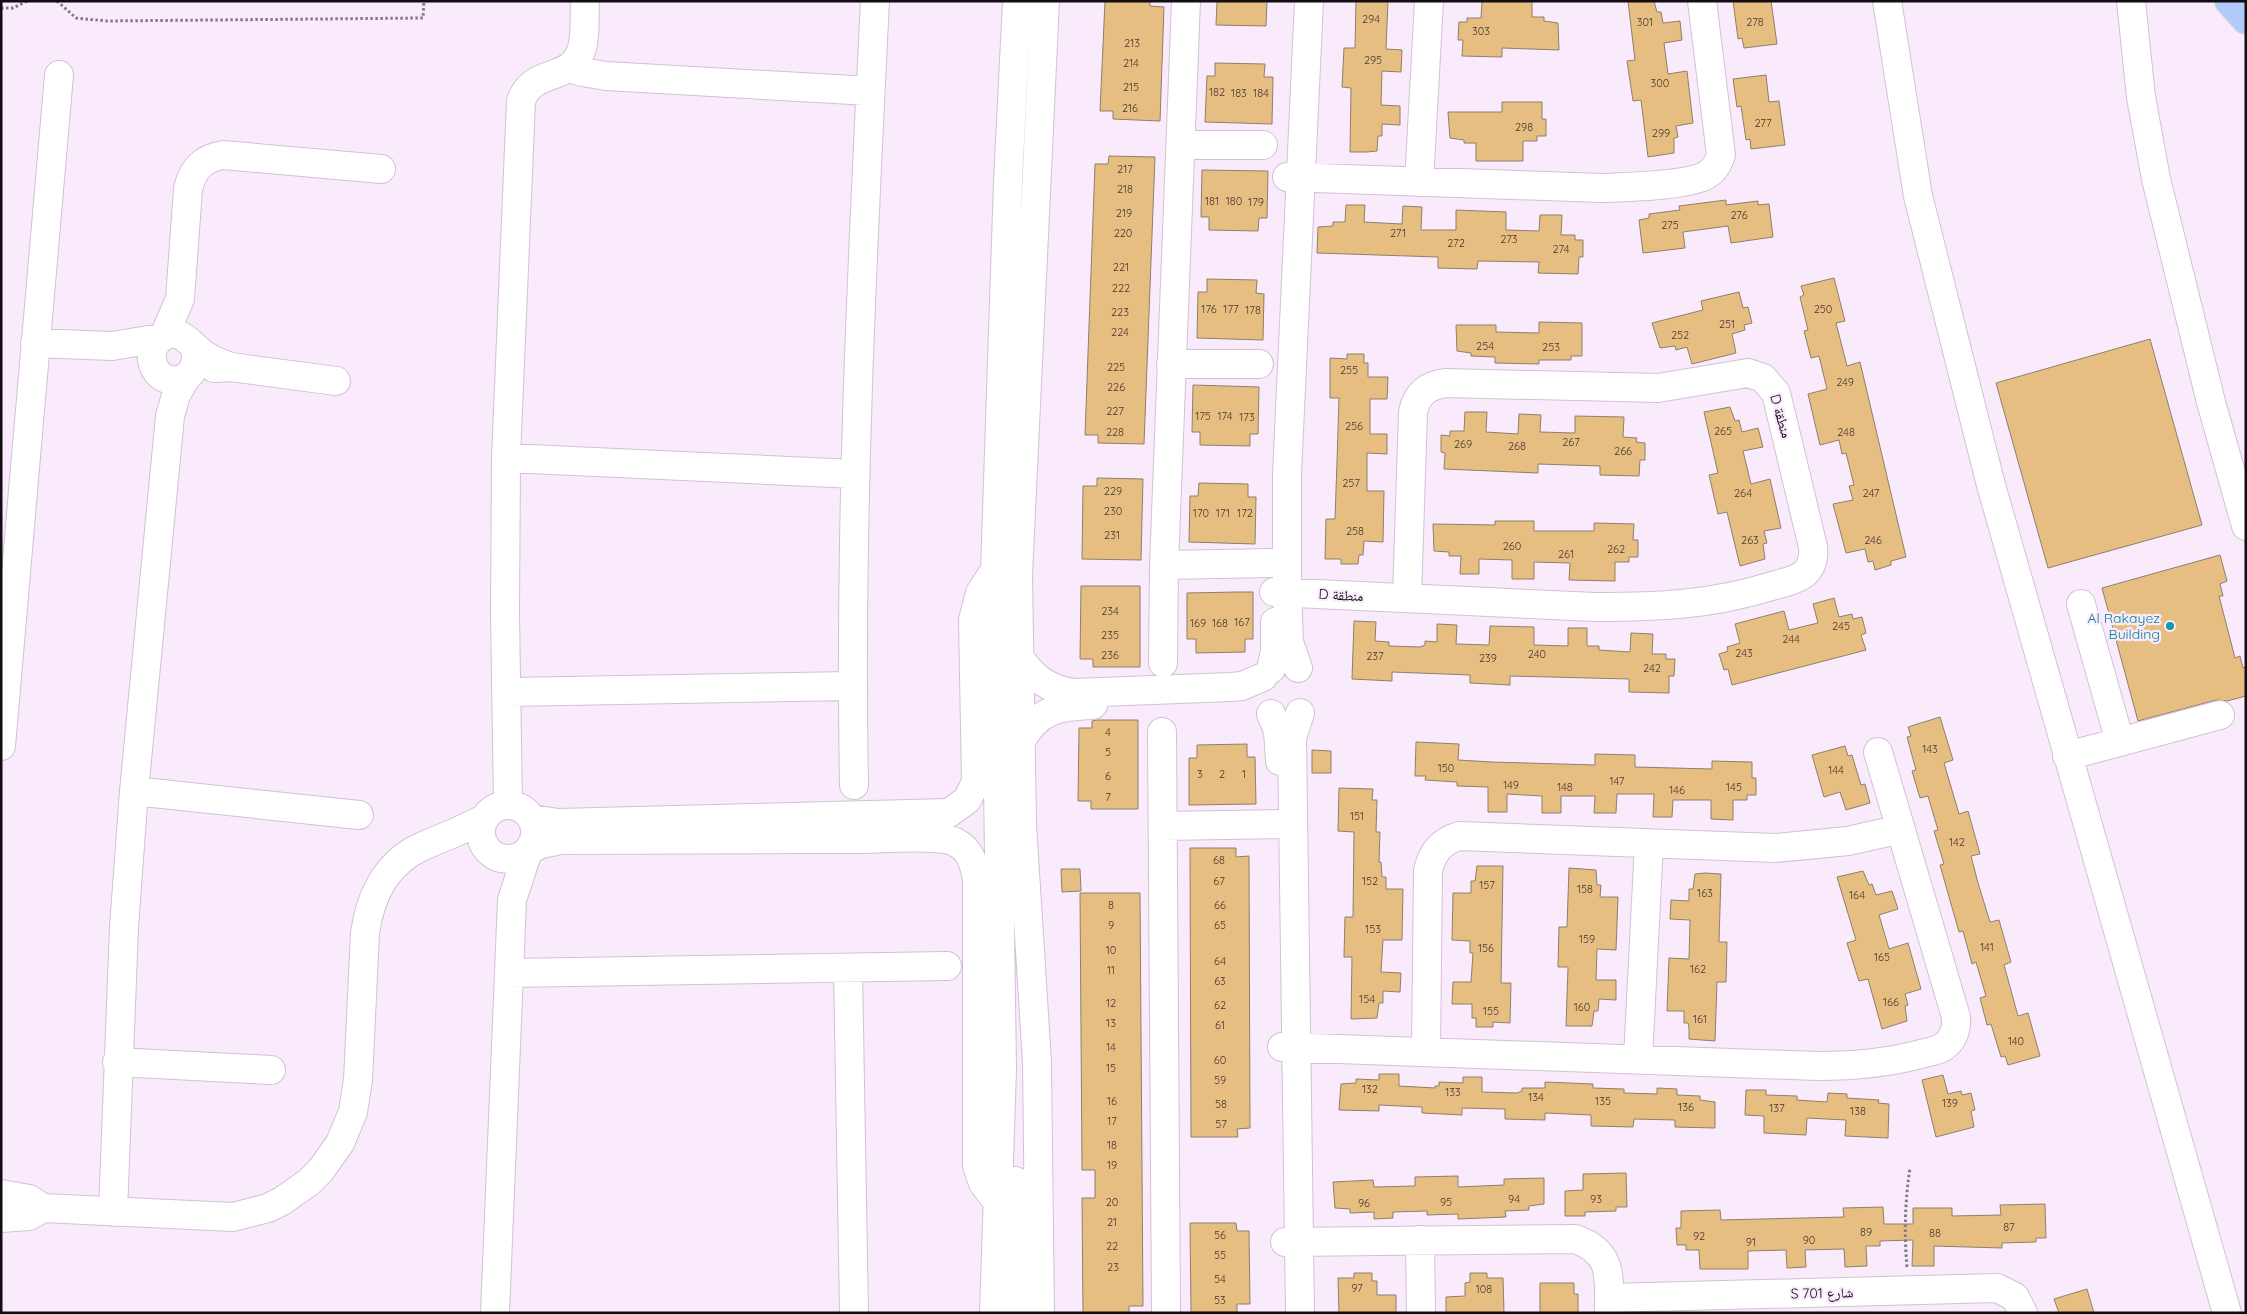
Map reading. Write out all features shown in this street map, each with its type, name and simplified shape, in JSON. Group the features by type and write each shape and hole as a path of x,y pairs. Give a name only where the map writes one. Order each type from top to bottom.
{"main road":[{"path":"2229,1 2246,20"}],"street":[{"path":"508,805 506,458 521,101 533,82 571,68 578,58 582,47 585,1"},
{"path":"854,786 852,686 855,474 875,1"},
{"path":"994,1313 1002,1069 995,570 1017,1"},
{"path":"1040,1313 1037,1063 1022,824 1018,574 1045,1"},
{"path":"1163,663 1164,565 1186,1"},
{"path":"1294,1 1294,177 1288,467 1281,592 1275,651 1258,691 1280,740 1289,1047 1292,1242 1300,1313"},
{"path":"1298,668 1289,642 1281,592 1273,562 1294,177 1308,1"},
{"path":"1419,182 1430,1"},
{"path":"1294,177 1601,188 1658,185 1700,179 1710,173 1721,155 1702,1"},
{"path":"1886,1 1909,149 1928,243 1995,502 2227,1313"},
{"path":"2129,7 2141,97 2156,179 2211,402 2246,526"},
{"path":"571,68 606,76 870,91"},
{"path":"1,746 59,75"},
{"path":"1181,145 1263,145"},
{"path":"113,1212 117,1062 134,791 170,416 176,395 197,361 177,340 188,189 193,172 206,160 223,155 381,169"},
{"path":"35,343 112,346 177,340 211,359 231,367"},
{"path":"170,416 165,392 155,369 152,355 153,349 177,340"},
{"path":"112,346 134,354 164,378 170,380 210,369 231,367 336,381"},
{"path":"1171,364 1259,364"},
{"name":"D منطقة","path":"1281,592 1595,607 1687,605 1759,590 1799,577 1808,570 1812,562 1813,547 1776,393 1763,378 1748,373 1658,388 1446,384 1431,386 1419,396 1413,412 1407,598"},
{"path":"506,458 855,474"},
{"path":"1164,565 1273,562"},
{"path":"449,836 469,842 502,859 516,859 541,844 561,840 877,827 949,813 967,800 973,790 977,774 973,620 980,593 995,570"},
{"path":"2081,604 2120,742"},
{"path":"1018,655 1026,668 1037,679 1050,687 1075,693 1242,686 1284,665 1298,668 1305,674 1311,691 1310,699 1300,714 1292,738 1289,1047"},
{"path":"507,692 852,686"},
{"path":"1020,743 1027,729 1038,718 1050,711 1064,707 1231,700 1267,709 1286,718 1300,714"},
{"path":"2067,756 2220,715"},
{"path":"1162,732 1166,1313"},
{"path":"1289,1047 1848,1066 1909,1057 1937,1050 1948,1042 1955,1031 1956,1017 1878,752"},
{"path":"134,791 358,814"},
{"path":"2,1213 28,1199 43,1208 212,1217 252,1213 289,1196 310,1182 321,1170 340,1143 353,1112 356,1096 367,916 381,882 405,857 420,847 449,836 485,818 495,808 508,805 522,809 532,819 535,831 512,900"},
{"path":"485,818 481,839 492,854 509,885 512,900 495,1313"},
{"path":"532,819 558,823 877,827 948,840 963,848 973,861 977,879 977,1166 983,1183 998,1203"},
{"path":"1163,826 1281,824"},
{"path":"1426,1052 1428,870 1438,847 1448,840 1459,836 1795,847 1848,841 1901,829"},
{"path":"1638,1059 1649,843"},
{"path":"509,973 947,966"},
{"path":"848,968 854,1313"},
{"path":"117,1062 271,1070"},
{"path":"1002,1069 1011,1089 1014,1110 1017,1230 1016,1313"},
{"path":"1292,1242 1575,1239 1593,1247 1606,1262 1609,1275 1609,1305"},
{"path":"1420,1240 1421,1313"},
{"path":"1284,1313 1292,1242"},
{"name":"S 701 شارع","path":"1609,1305 1822,1303 1997,1288 2015,1297 2023,1313"}],"path":[{"path":"1,8 13,8 27,1"},
{"path":"57,1 76,18 107,21 175,22 423,18 424,1"},
{"path":"1907,1267 1904,1232 1905,1198 1910,1168"}],"building":[{"path":"1105,1 1150,1 1150,6 1164,7 1160,121 1113,119 1113,111 1100,111"},
{"path":"1217,1 1267,1 1266,26 1216,25"},
{"path":"1356,1 1388,1 1386,49 1402,50 1401,72 1382,71 1381,105 1400,106 1400,125 1382,124 1382,136 1378,136 1377,151 1350,152 1351,88 1342,87 1344,48 1355,48"},
{"path":"1482,1 1532,1 1532,17 1544,17 1544,21 1558,23 1559,50 1502,48 1502,57 1462,56 1463,40 1458,40 1459,22 1467,22 1467,18 1481,18"},
{"path":"1628,1 1654,1 1657,12 1661,12 1663,23 1680,21 1682,40 1664,43 1668,74 1687,71 1693,123 1676,126 1678,137 1674,138 1674,153 1648,157 1641,100 1633,101 1627,61 1635,60"},
{"path":"1733,1 1771,1 1777,44 1744,48 1742,38 1738,39"},
{"path":"1215,63 1265,64 1264,77 1273,77 1272,124 1205,122 1207,76 1215,76"},
{"path":"1766,75 1769,102 1779,101 1785,145 1751,149 1750,139 1746,140 1741,106 1737,107 1733,79"},
{"path":"1502,102 1542,102 1542,119 1546,119 1546,136 1537,136 1537,141 1523,141 1523,161 1476,161 1476,143 1464,143 1464,140 1450,138 1448,112 1502,112"},
{"path":"1109,156 1155,157 1144,444 1098,443 1098,435 1085,435 1095,164 1108,164"},
{"path":"1202,170 1268,171 1267,218 1259,218 1258,231 1209,230 1209,217 1201,217"},
{"path":"1726,200 1726,205 1758,201 1758,205 1769,204 1773,237 1731,243 1728,226 1683,232 1685,248 1643,253 1639,220 1649,218 1649,214 1680,210 1679,206"},
{"path":"1346,205 1365,205 1364,222 1402,224 1403,206 1422,207 1421,230 1456,230 1456,210 1506,212 1506,230 1539,231 1540,215 1562,215 1561,235 1575,235 1575,240 1583,240 1583,257 1579,257 1578,274 1538,273 1539,262 1478,261 1477,269 1438,268 1438,257 1317,253 1318,227 1333,226 1333,222 1345,222"},
{"path":"1834,278 1845,321 1836,323 1847,366 1860,362 1906,557 1891,561 1891,565 1875,570 1873,561 1868,562 1865,549 1846,553 1833,504 1853,500 1849,486 1854,485 1846,453 1842,454 1839,440 1820,445 1808,394 1827,389 1819,356 1811,358 1804,331 1808,330 1800,297 1804,295 1801,286"},
{"path":"1207,279 1257,280 1256,293 1264,294 1263,340 1197,338 1198,292 1207,292"},
{"path":"1739,292 1743,308 1748,307 1752,323 1744,325 1745,330 1732,334 1736,353 1692,364 1687,347 1676,350 1675,346 1660,348 1652,323 1703,310 1701,301"},
{"path":"1539,322 1582,323 1582,356 1571,356 1571,360 1539,360 1539,364 1495,363 1495,357 1471,356 1471,353 1457,351 1456,325 1496,325 1496,332 1539,333"},
{"path":"2150,339 2202,525 2048,568 1996,383"},
{"path":"1347,354 1364,354 1364,363 1368,363 1368,377 1388,377 1387,399 1370,399 1370,434 1387,434 1387,454 1367,453 1367,491 1384,491 1383,542 1364,541 1363,555 1359,555 1358,564 1341,564 1341,559 1325,559 1326,519 1335,519 1339,398 1330,398 1330,358 1347,359"},
{"path":"1193,385 1259,387 1258,434 1250,434 1250,446 1200,445 1200,432 1192,432"},
{"path":"1730,407 1735,421 1739,420 1742,432 1758,428 1763,447 1743,451 1751,484 1770,479 1781,528 1764,531 1767,543 1763,544 1765,559 1740,566 1727,512 1718,514 1709,475 1718,473 1704,412"},
{"path":"1465,412 1487,412 1486,432 1518,434 1519,414 1541,415 1540,432 1575,433 1575,416 1624,417 1623,437 1637,438 1636,442 1645,443 1645,460 1640,460 1639,476 1600,475 1600,466 1538,464 1538,473 1444,469 1445,453 1441,452 1441,435 1450,436 1450,431 1464,431"},
{"path":"1097,478 1143,479 1141,560 1082,559 1083,486 1097,486"},
{"path":"1199,483 1248,484 1248,497 1256,497 1255,544 1189,542 1190,496 1198,496"},
{"path":"1495,521 1534,521 1534,531 1594,531 1594,523 1634,524 1633,540 1638,540 1638,557 1629,557 1629,562 1615,562 1615,581 1569,580 1570,563 1534,562 1534,579 1512,579 1512,560 1479,559 1479,574 1460,574 1461,556 1449,556 1449,552 1434,551 1433,524 1495,525"},
{"name":"Al Rakayez Building","path":"2220,555 2227,581 2220,584 2223,596 2219,596 2235,658 2240,656 2243,668 2246,667 2246,696 2227,701 2216,700 2138,721 2102,588"},
{"path":"1081,586 1140,586 1140,667 1093,667 1093,659 1080,659"},
{"path":"1253,592 1253,639 1245,639 1245,652 1196,653 1196,639 1187,639 1187,593"},
{"path":"1834,598 1839,617 1852,614 1853,619 1862,617 1866,633 1861,635 1866,650 1732,685 1728,669 1724,670 1719,654 1728,651 1727,647 1740,643 1735,624 1784,611 1789,630 1818,623 1813,604"},
{"path":"1354,621 1376,622 1375,641 1389,642 1389,646 1420,647 1425,645 1425,641 1437,642 1437,624 1457,625 1456,644 1489,645 1490,626 1534,627 1534,645 1568,646 1568,628 1587,628 1587,646 1599,646 1599,650 1630,652 1631,633 1653,634 1652,654 1666,654 1666,659 1675,659 1674,676 1669,676 1669,693 1629,692 1629,679 1510,676 1510,685 1470,683 1470,675 1392,672 1392,681 1352,679"},
{"path":"1940,717 1953,760 1944,763 1959,814 1968,811 1980,854 1971,856 1978,883 1990,922 1999,920 2011,962 2004,965 2018,1016 2028,1013 2040,1056 2008,1065 2005,1056 2001,1057 1991,1024 1987,1025 1980,998 1986,996 1976,962 1972,964 1963,931 1959,932 1940,865 1944,864 1934,831 1938,830 1928,796 1920,798 1912,771 1916,770 1907,737 1911,736 1908,727"},
{"path":"1138,720 1138,809 1091,809 1091,801 1078,801 1079,728 1092,728 1092,721"},
{"path":"1416,742 1459,744 1458,760 1595,765 1595,754 1635,755 1635,767 1712,769 1712,761 1752,762 1752,778 1756,778 1756,795 1747,795 1747,800 1733,800 1733,820 1711,819 1711,800 1673,800 1672,817 1653,817 1654,794 1617,794 1616,813 1594,813 1595,796 1561,796 1561,813 1542,813 1542,796 1507,794 1507,812 1488,812 1488,787 1457,786 1457,782 1425,780 1426,776 1415,776"},
{"path":"1247,744 1247,757 1255,757 1256,804 1189,805 1189,758 1197,758 1197,745"},
{"path":"1845,746 1848,756 1852,755 1861,785 1865,784 1870,803 1846,810 1840,792 1824,797 1812,755"},
{"path":"1312,750 1331,751 1331,773 1312,773"},
{"path":"1339,788 1373,789 1372,800 1377,800 1376,832 1380,832 1379,862 1381,862 1382,877 1386,877 1386,889 1403,889 1402,940 1383,940 1381,972 1401,973 1400,992 1383,991 1383,1003 1379,1003 1377,1018 1351,1019 1352,957 1344,957 1345,917 1353,917 1354,832 1338,831"},
{"path":"1190,848 1236,848 1236,857 1249,856 1250,1128 1237,1129 1238,1137 1191,1137"},
{"path":"1477,866 1503,866 1501,983 1511,983 1510,1023 1493,1022 1493,1027 1476,1027 1476,1018 1472,1018 1472,1004 1452,1004 1453,982 1471,982 1473,953 1470,953 1470,941 1452,940 1453,893 1471,893 1471,881 1475,881"},
{"path":"1569,868 1596,870 1597,885 1601,885 1600,897 1618,897 1616,950 1597,949 1596,980 1616,980 1616,1000 1599,999 1598,1011 1594,1011 1592,1026 1566,1026 1568,967 1558,967 1559,927 1567,927"},
{"path":"1061,869 1080,869 1081,891 1062,892"},
{"path":"1863,871 1869,885 1872,884 1876,895 1892,891 1898,909 1879,915 1889,949 1908,943 1921,989 1905,994 1908,1005 1905,1006 1907,1021 1882,1029 1868,979 1859,981 1847,943 1856,940 1837,877"},
{"path":"1695,874 1721,874 1719,942 1727,942 1726,982 1717,982 1715,1041 1689,1039 1688,1023 1684,1023 1684,1011 1667,1011 1669,958 1689,959 1690,920 1670,919 1671,900 1689,901 1689,889 1693,889"},
{"path":"1080,893 1140,893 1143,1306 1129,1306 1129,1313 1083,1313 1082,1198 1095,1198 1095,1170 1082,1170"},
{"path":"1379,1074 1399,1074 1399,1086 1435,1088 1435,1086 1439,1086 1439,1082 1463,1083 1463,1077 1482,1077 1482,1092 1517,1093 1522,1091 1522,1088 1545,1088 1545,1082 1593,1084 1593,1088 1624,1089 1624,1093 1657,1094 1657,1088 1677,1089 1677,1095 1700,1096 1700,1100 1715,1102 1715,1128 1675,1127 1675,1120 1634,1119 1633,1127 1591,1126 1591,1115 1545,1113 1545,1120 1505,1119 1505,1109 1462,1108 1462,1115 1422,1113 1422,1107 1379,1105 1379,1111 1339,1110 1341,1084 1356,1083 1356,1079 1379,1080"},
{"path":"1943,1075 1948,1094 1961,1091 1962,1095 1971,1093 1975,1110 1971,1111 1974,1127 1936,1137 1922,1080"},
{"path":"1746,1090 1766,1090 1766,1095 1797,1096 1797,1100 1827,1102 1828,1093 1847,1094 1847,1098 1879,1100 1878,1103 1889,1104 1888,1138 1845,1136 1846,1120 1807,1118 1806,1135 1764,1133 1764,1116 1745,1115"},
{"path":"1626,1173 1627,1207 1616,1207 1616,1211 1585,1212 1585,1216 1565,1216 1565,1191 1583,1190 1583,1174"},
{"path":"1458,1176 1458,1187 1504,1185 1504,1179 1544,1178 1544,1204 1529,1206 1529,1210 1505,1211 1506,1217 1458,1219 1458,1214 1427,1215 1427,1211 1393,1212 1393,1218 1374,1219 1374,1212 1350,1213 1350,1209 1335,1208 1333,1182 1373,1180 1374,1187 1415,1186 1415,1177"},
{"path":"2045,1204 2046,1238 2036,1238 2036,1242 2002,1243 2002,1248 1934,1246 1934,1266 1912,1266 1913,1240 1880,1241 1880,1246 1866,1246 1867,1266 1845,1267 1844,1249 1805,1250 1806,1267 1787,1268 1786,1250 1748,1251 1748,1269 1700,1269 1699,1250 1686,1250 1686,1245 1677,1245 1676,1228 1681,1228 1681,1211 1720,1210 1721,1220 1844,1217 1843,1208 1883,1207 1884,1224 1913,1224 1913,1208 1952,1208 1952,1216 2001,1215 2000,1205"},
{"path":"1190,1223 1236,1223 1237,1231 1249,1231 1250,1304 1237,1304 1237,1312 1191,1312"},
{"path":"1354,1273 1372,1273 1372,1281 1377,1281 1377,1295 1396,1295 1396,1313 1339,1313 1338,1278 1354,1278"},
{"path":"1470,1273 1487,1273 1487,1278 1503,1278 1504,1313 1446,1313 1446,1297 1465,1296 1465,1283 1470,1282"},
{"path":"1540,1283 1574,1283 1574,1294 1578,1294 1578,1313 1540,1313"},
{"path":"2087,1289 2094,1313 2059,1313 2054,1299"}],"place":[{"name":"Al Rakayez Building","path":"2170,626"}]}
